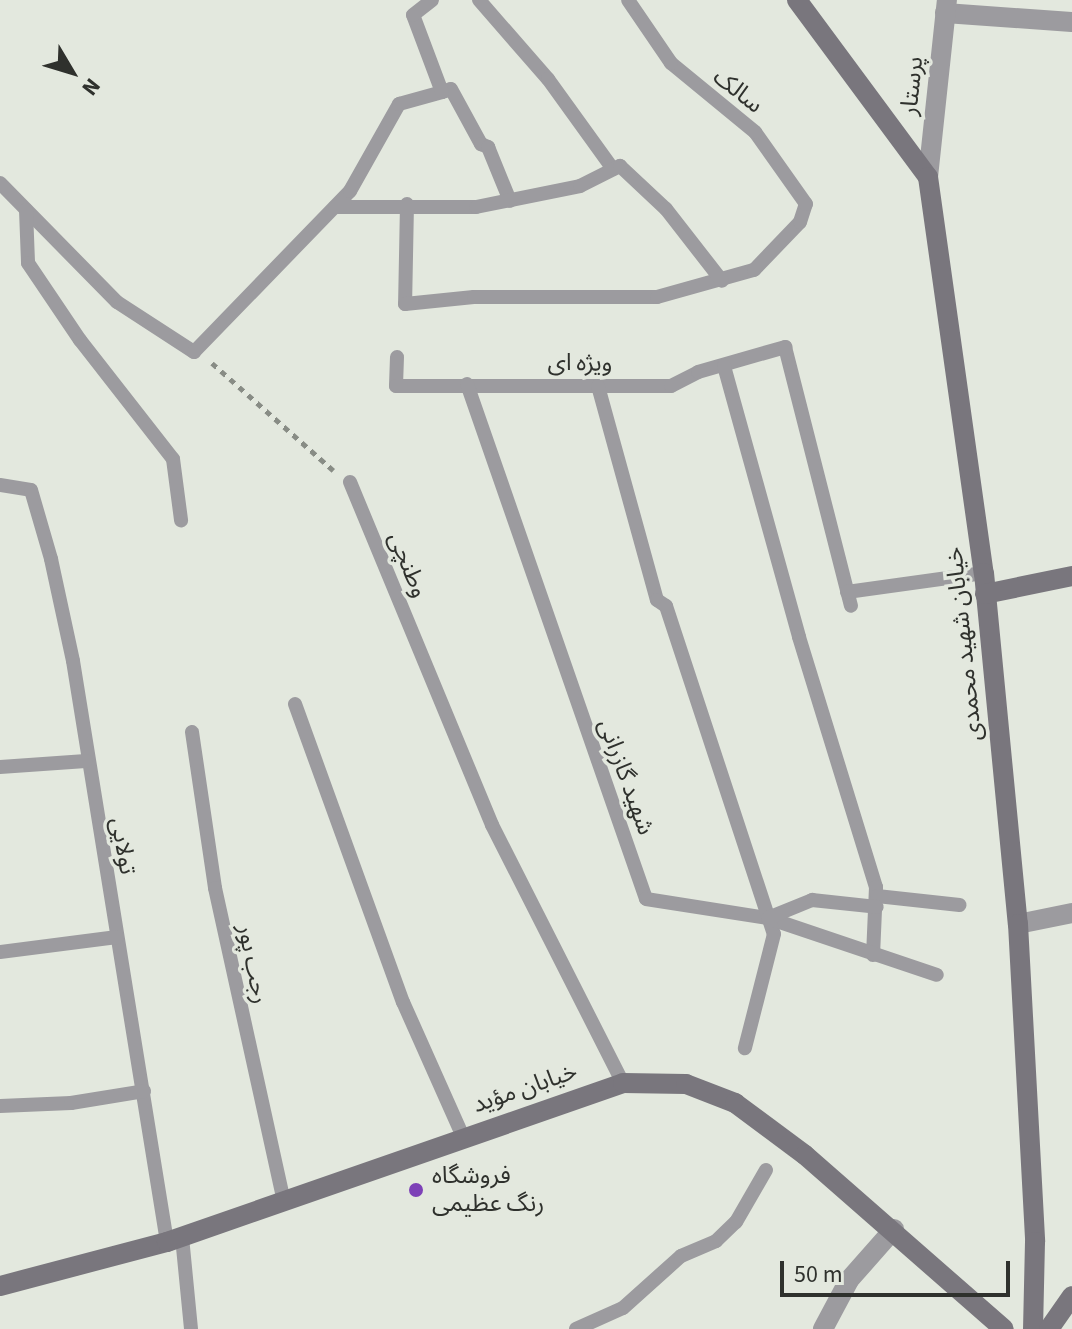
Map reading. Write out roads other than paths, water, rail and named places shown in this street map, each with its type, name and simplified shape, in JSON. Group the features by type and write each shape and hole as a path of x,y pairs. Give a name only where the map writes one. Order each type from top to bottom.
{"street":[{"name":"خیابان شهید محمدی","path":"797,0 928,177 984,573 1018,924 1035,1242 1033,1329"},
{"name":"پرستار","path":"928,177 946,6"},
{"path":"946,6 1072,22"},
{"path":"985,594 1072,576"},
{"path":"1018,924 1072,913"},
{"name":"خیابان مؤید","path":"0,1286 174,1240 623,1083 686,1084 735,1103 894,1229 1004,1329"},
{"path":"823,1329 849,1280 894,1229"},
{"path":"1049,1329 1072,1296"}],"lane":[{"path":"432,0 413,15 442,92"},
{"path":"479,0 557,90 613,169"},
{"name":"سالک","path":"628,0 671,63 755,132 806,204 800,222 754,270 722,281"},
{"path":"0,183 117,302 194,352 350,191 399,104 451,89 481,144 488,147 510,201"},
{"path":"335,207 407,204 445,209 510,201 580,186 620,166 666,209 722,281 657,297 474,297 405,304 407,204"},
{"path":"26,210 28,263 80,340 153,428 173,459 181,520"},
{"name":"ویژه ای","path":"397,357 396,386 671,386 785,347 849,599 984,573"},
{"path":"724,366 877,902 873,955"},
{"name":"شهید گازرانی","path":"467,384 646,899 768,918 937,975"},
{"path":"598,386 657,600 666,606 774,934 745,1048"},
{"name":"وطنچی","path":"350,482 492,825 623,1083"},
{"name":"تولایی","path":"0,485 31,490 73,661 86,761 144,1091 191,1329"},
{"path":"295,704 403,1002 463,1137"},
{"name":"رجب پور","path":"192,732 218,902 284,1201"},
{"path":"0,767 86,761"},
{"path":"768,918 812,900 960,905"},
{"path":"0,952 117,937"},
{"path":"0,1106 71,1103 144,1091"},
{"path":"576,1329 623,1308 681,1256 716,1241 736,1222 766,1170"}],"place":[{"name":"فروشگاه رنگ عظیمی","path":"416,1190"}]}
